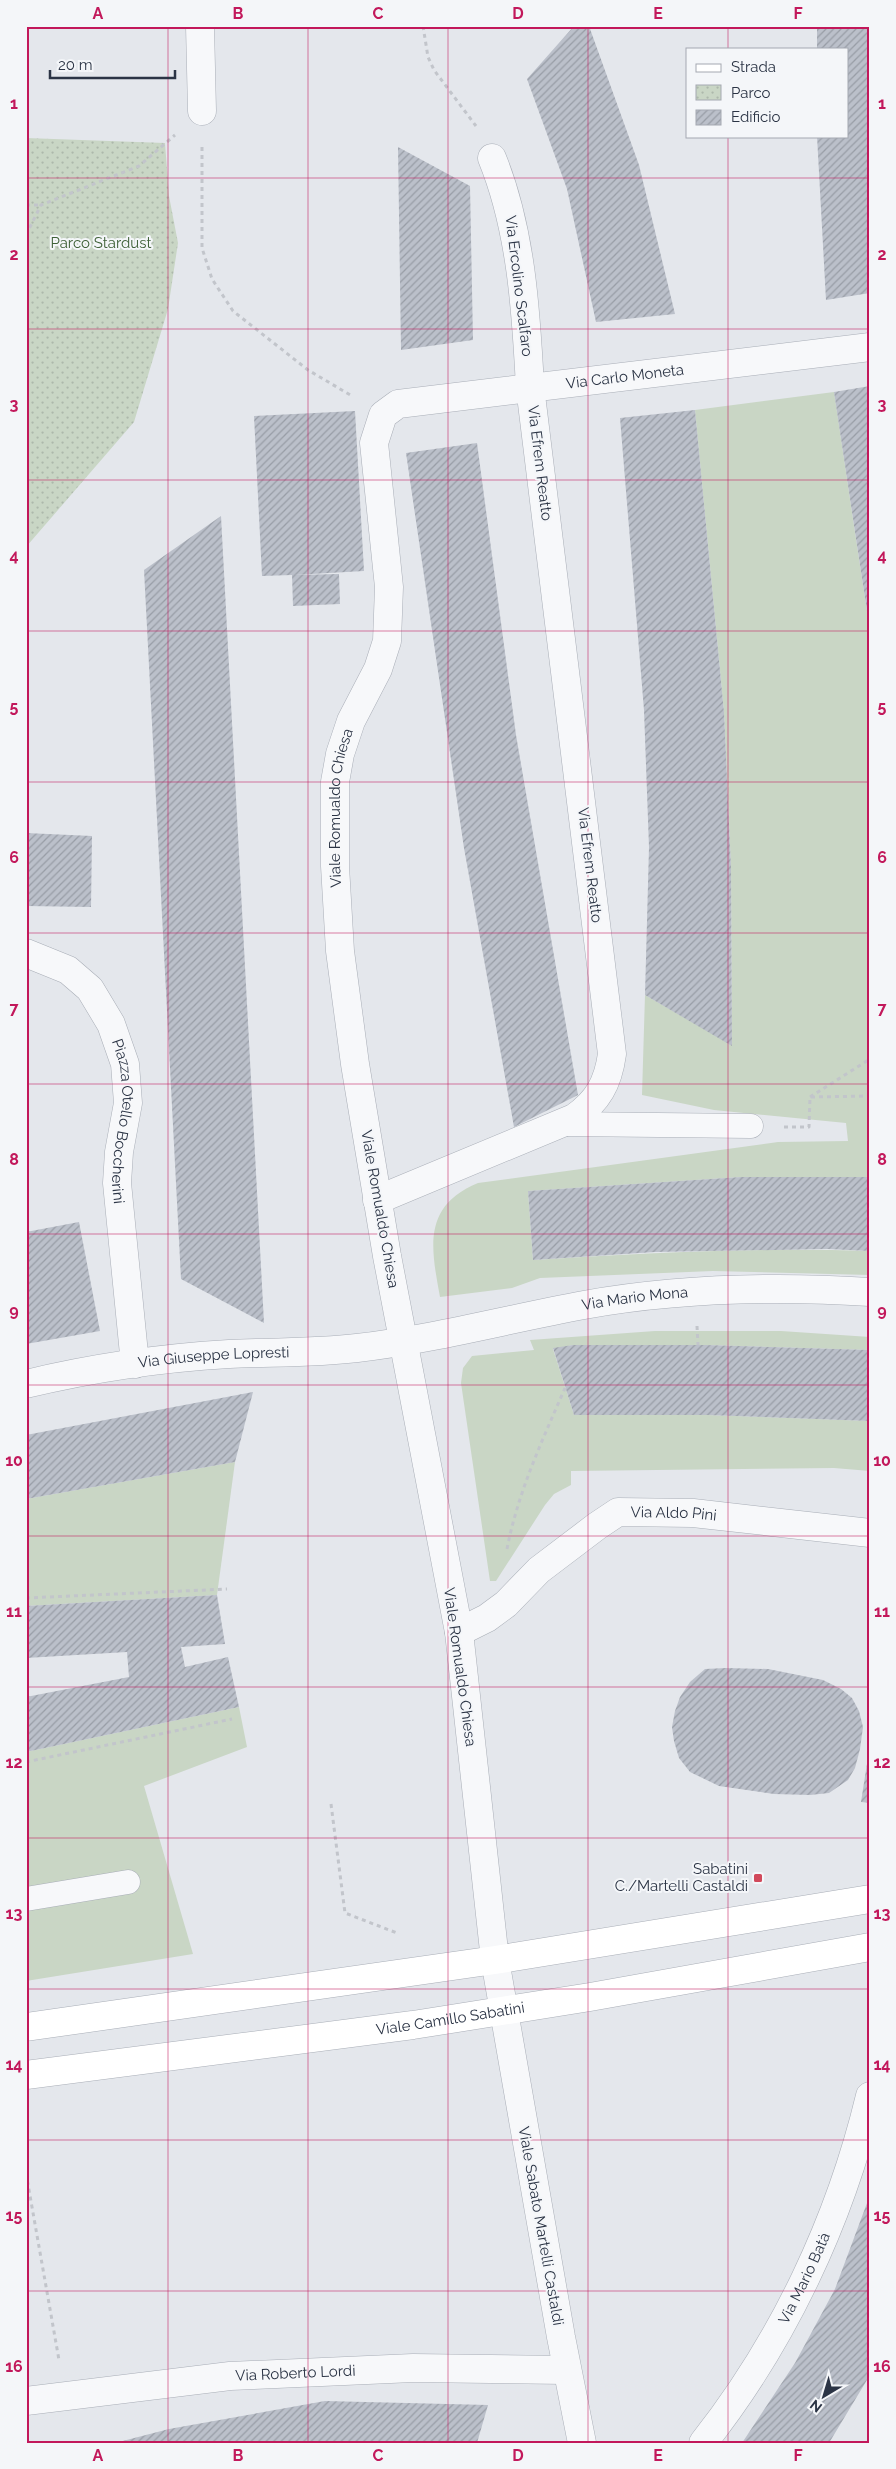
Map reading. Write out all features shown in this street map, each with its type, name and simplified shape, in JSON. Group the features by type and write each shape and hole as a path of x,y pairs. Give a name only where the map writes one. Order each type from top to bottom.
{"street":[{"path":"200,26 202,111"},
{"name":"Via Ercolino Scalfaro","path":"492,158 504,191 515,238 528,336 530,387"},
{"name":"Via Carlo Moneta","path":"382,415 390,408 409,402 870,347"},
{"name":"Via Efrem Reatto","path":"377,1200 565,1124 584,1111 602,1090 611,1064 612,1042 530,387"},
{"name":"Viale Romualdo Chiesa","path":"382,415 374,443 388,587 388,634 378,669 354,711 337,768 334,794 336,893 344,983 377,1200 459,1632 495,1960 503,2009"},
{"name":"Piazza Otello Boccherini","path":"26,953 68,970 90,989 111,1024 125,1064 128,1103 117,1169 117,1183 135,1364"},
{"name":"Via Mario Mona","path":"403,1342 585,1305 694,1291 808,1290 870,1292"},
{"name":"Via Giuseppe Lopresti","path":"26,1384 75,1372 135,1364 227,1354 339,1350 403,1342"},
{"name":"Via Aldo Pini","path":"459,1632 487,1618 506,1604 540,1570 618,1512 702,1514 870,1533"},
{"path":"26,2028 495,1960 870,1899"},
{"name":"Viale Camillo Sabatini","path":"26,2075 413,2025 599,1995 870,1947"},
{"name":"Viale Sabato Martelli Castaldi","path":"503,2009 566,2370 582,2443"},
{"name":"Via Mario Batà","path":"704,2443 738,2398 763,2357 803,2282 839,2197 870,2096"},
{"name":"Via Roberto Lordi","path":"26,2402 230,2376 412,2368 566,2370"}],"lane":[{"path":"565,1124 751,1126"},
{"path":"26,1898 128,1882"}],"path":[{"path":"424,26 428,57 434,70 469,115 492,158"},
{"path":"26,205 41,205 140,166 202,111"},
{"path":"202,111 202,248 212,279 233,311 271,342 308,370 382,415"},
{"path":"26,235 41,205"},
{"path":"810,1097 870,1059"},
{"path":"810,1097 870,1096"},
{"path":"751,1126 809,1127 810,1097"},
{"path":"506,1604 506,1555 514,1515 527,1477 565,1388"},
{"path":"26,1598 227,1589"},
{"path":"26,1762 232,1719"},
{"path":"331,1804 345,1914 397,1933"},
{"path":"26,2173 65,2397"}],"green space":[{"name":"Parco Stardust","path":"26,138 165,143 169,196 178,243 168,309 134,422 26,547"},
{"path":"834,392 870,632 870,1177 741,1177 528,1191 533,1260 743,1250 870,1251 870,1275 713,1271 540,1278 512,1288 440,1297 433,1245 439,1216 447,1204 460,1192 478,1183 778,1142 848,1141 846,1123 714,1110 642,1095 645,995 732,1045 731,867 724,712 695,410"},
{"path":"655,1331 781,1331 870,1337 870,1350 706,1345 573,1345 553,1349 574,1415 707,1415 870,1421 870,1471 834,1468 571,1471 571,1485 554,1494 496,1581 490,1581 461,1383 463,1368 472,1356 534,1350 530,1340"},
{"path":"235,1462 217,1595 26,1606 26,1499"},
{"path":"239,1707 247,1747 144,1786 193,1954 26,1981 26,1752"}],"building":[{"path":"574,26 589,26 639,165 675,314 596,322 567,189 527,79"},
{"path":"817,26 870,26 870,293 826,300 817,138 848,138 848,48 817,48"},
{"path":"398,147 470,186 473,340 401,350"},
{"path":"870,386 870,625 869,625 834,392"},
{"path":"695,410 724,712 731,867 732,1046 645,995 649,847 644,710 620,418"},
{"path":"355,411 364,571 294,575 339,574 340,604 293,606 292,575 262,576 254,416"},
{"path":"477,443 516,735 578,1095 514,1127 464,848 406,453"},
{"path":"221,516 264,1323 181,1279 144,570"},
{"path":"26,833 92,836 91,907 26,906"},
{"path":"741,1177 870,1177 870,1251 827,1249 655,1252 533,1260 528,1191"},
{"path":"79,1222 100,1331 26,1344 26,1232"},
{"path":"573,1345 706,1345 870,1350 870,1421 707,1415 574,1415 553,1348"},
{"path":"253,1392 235,1462 26,1499 26,1435"},
{"path":"217,1595 225,1644 181,1647 185,1667 228,1657 239,1707 26,1752 26,1697 129,1677 127,1652 26,1658 26,1606"},
{"path":"705,1669 768,1669 823,1680 841,1689 852,1698 859,1711 863,1727 855,1768 848,1780 829,1793 810,1795 774,1794 719,1786 690,1772 679,1758 674,1741 672,1727 675,1711 680,1697 690,1682"},
{"path":"870,1751 870,1803 861,1802"},
{"path":"870,2195 870,2375 829,2443 742,2443 795,2363 835,2289"},
{"path":"325,2401 488,2405 477,2443 115,2443 169,2429"}],"place":[{"name":"Sabatini C./Martelli Castaldi","path":"758,1878"}]}
